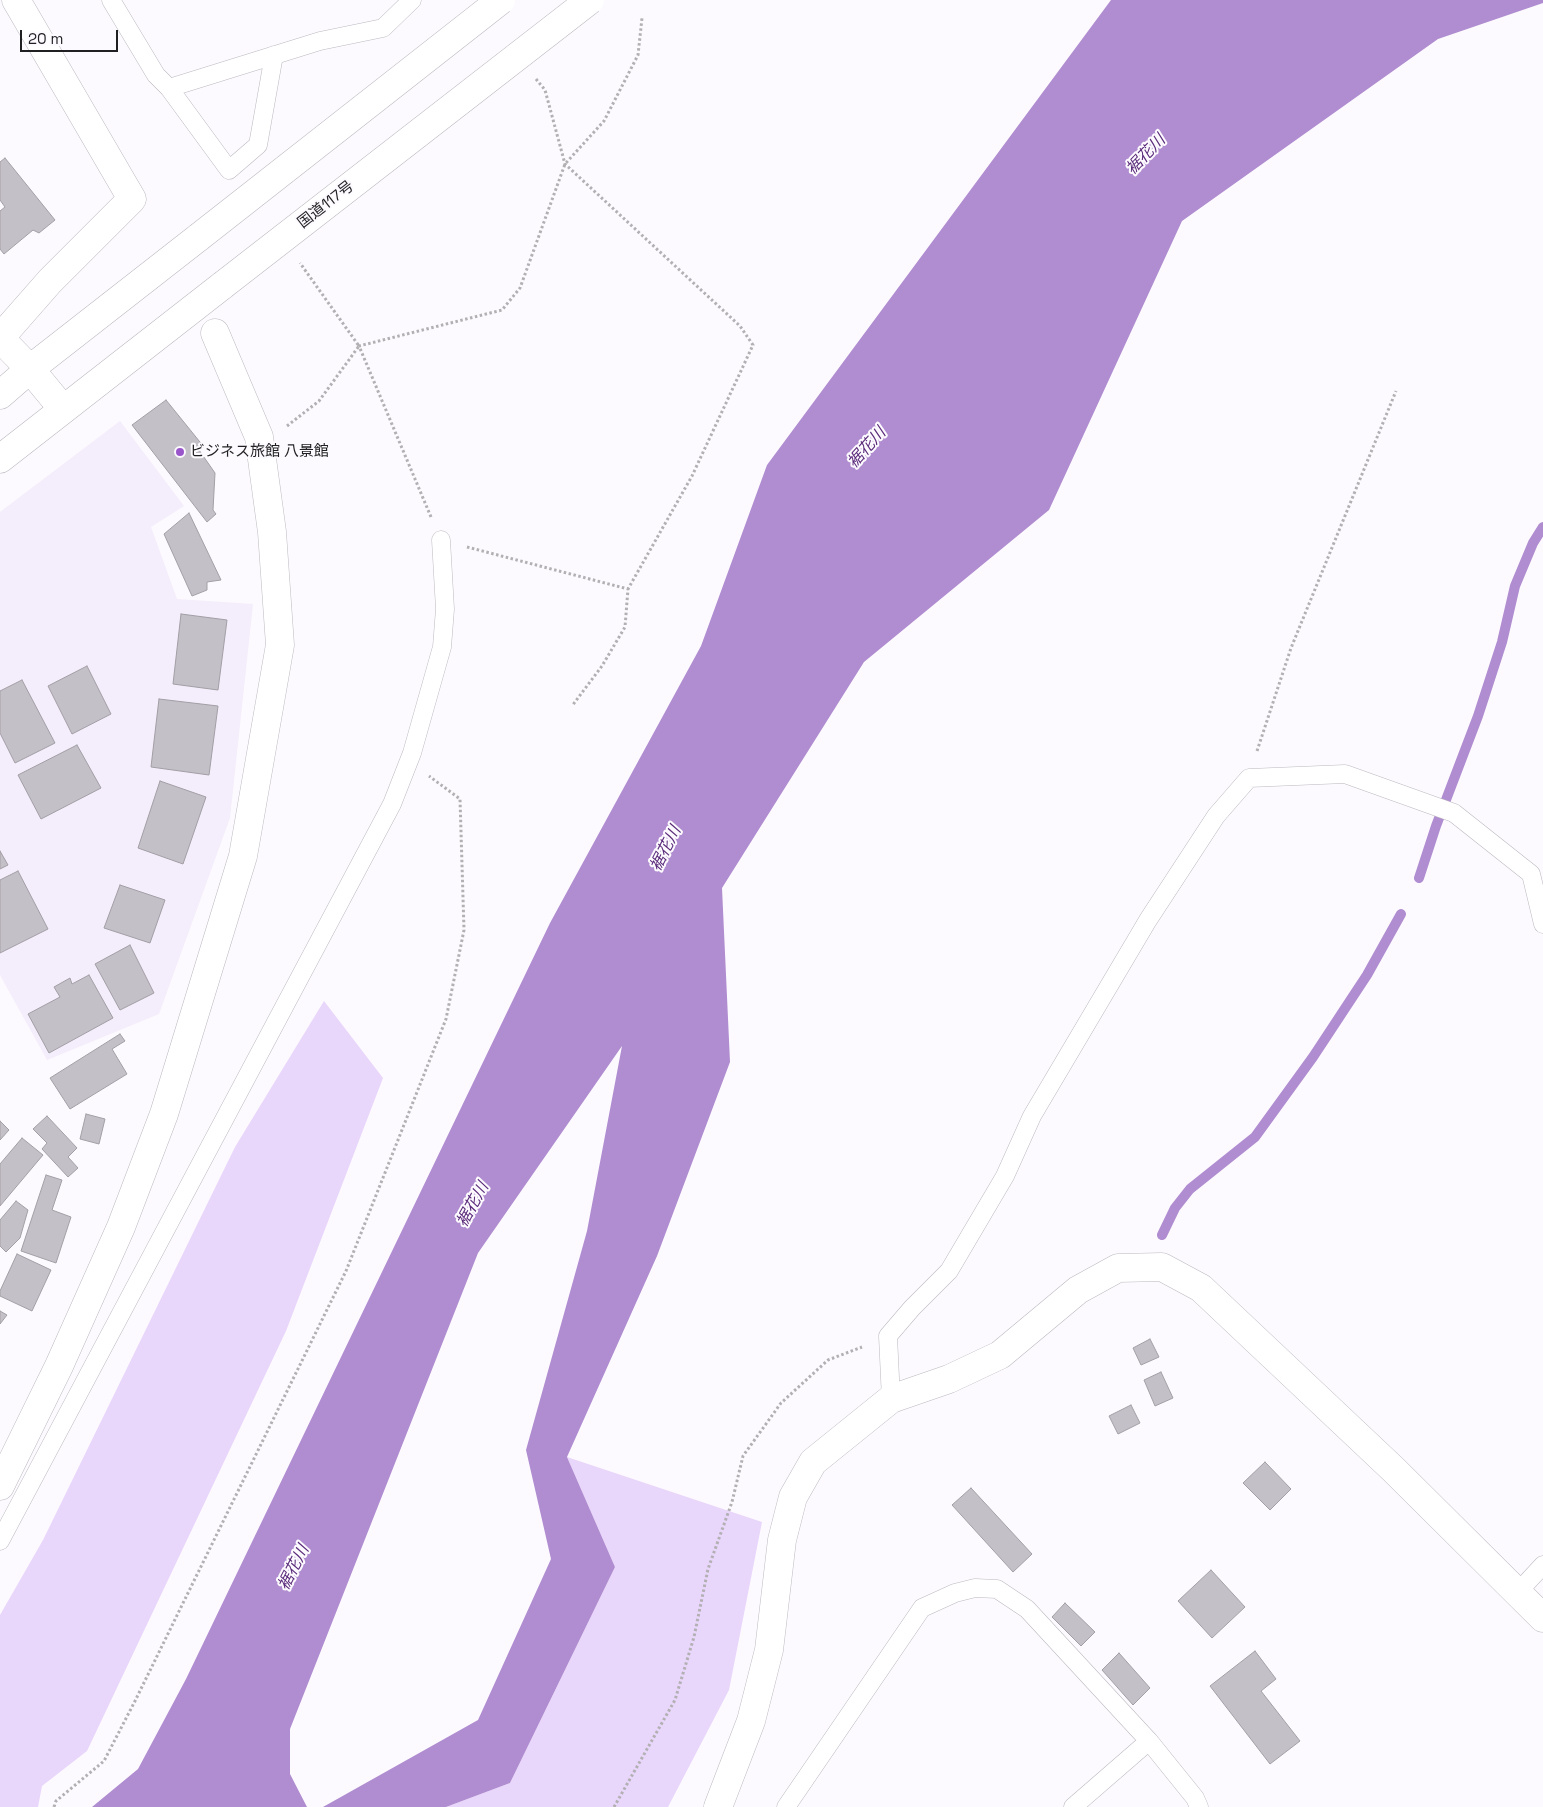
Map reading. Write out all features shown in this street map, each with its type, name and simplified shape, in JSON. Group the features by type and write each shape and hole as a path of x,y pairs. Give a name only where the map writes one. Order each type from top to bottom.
{"main road":[{"path":"16,0 132,199 50,281 0,338 30,369 63,409"},
{"path":"0,395 30,369 502,0"},
{"name":"国道117号","path":"0,459 590,0"},
{"path":"0,1486 59,1366 121,1227 164,1114 243,856 280,645 272,532 259,437 215,333"},
{"path":"718,1807 751,1721 769,1650 782,1540 793,1497 813,1462 891,1400 949,1379 1000,1355 1078,1290 1118,1268 1162,1267 1201,1288 1393,1469 1543,1618"}],"lane":[{"path":"111,0 156,75 169,88 229,170 258,145 274,55"},
{"path":"169,88 320,40 383,28 412,0"},
{"path":"0,1541 392,804 409,760 442,647 445,609 441,540"},
{"path":"891,1400 888,1336 949,1271 1004,1176 1032,1116 1148,920 1216,816 1249,778 1345,774 1454,813 1537,870 1543,924"},
{"path":"1518,1593 1543,1565"},
{"path":"786,1807 922,1608 955,1593 975,1588 997,1588 1027,1608 1149,1741 1195,1798 1199,1807"},
{"path":"1073,1807 1149,1741"}],"path":[{"path":"260,446 319,401 359,346 502,310 520,288 565,164 604,121 638,55 642,18"},
{"path":"533,75 545,90 565,164 740,326 753,345 692,476 628,589 625,627 602,666 572,706"},
{"path":"297,258 359,346 441,540 628,589"},
{"path":"1249,778 1265,721 1291,648 1396,391"},
{"path":"54,1807 56,1801 104,1761 135,1701 346,1271 446,1019 464,930 460,799 409,760"},
{"path":"614,1807 674,1700 694,1637 708,1569 732,1502 743,1456 782,1403 828,1360 888,1336"}],"shaded area":[{"path":"120,421 184,506 151,527 177,599 253,604 230,818 159,1014 47,1060 0,975 0,512"},
{"path":"324,1001 383,1078 286,1331 87,1751 42,1786 38,1807 0,1807 0,1615 43,1540 235,1147"},
{"path":"567,1457 762,1522 729,1690 668,1807 446,1807 510,1783 615,1567"}],"water":[{"name":"裾花川","path":"1111,0 1543,0 1543,3 1438,39 1182,221 1049,510 864,662 722,888 730,1062 657,1256 567,1457 615,1567 510,1783 446,1807 323,1807 478,1720 551,1559 526,1450 587,1231 622,1046 478,1253 290,1729 290,1774 307,1807 92,1807 138,1769 186,1679 550,923 701,646 767,465"}],"building":[{"path":"5,158 55,220 39,233 33,230 4,254 0,249 0,211 5,207 0,200 0,162"},
{"path":"166,400 204,447 199,450 215,473 213,510 216,514 207,522 132,425"},
{"path":"189,513 221,580 207,582 207,590 192,596 164,534"},
{"path":"181,614 227,620 218,690 173,684"},
{"path":"87,666 111,714 72,734 48,686"},
{"path":"22,680 55,743 15,763 0,733 0,691"},
{"path":"159,699 218,706 209,775 151,767"},
{"path":"77,745 101,788 41,819 18,775"},
{"path":"160,781 206,797 183,864 138,848"},
{"path":"0,851 8,865 0,869"},
{"path":"18,871 48,929 0,953 0,880"},
{"path":"120,885 165,900 150,943 104,928"},
{"path":"130,945 154,993 120,1010 95,964"},
{"path":"89,975 113,1018 49,1053 28,1014 60,997 54,987 70,978 72,984"},
{"path":"120,1034 125,1041 112,1049 127,1074 70,1109 50,1078"},
{"path":"86,1114 105,1119 99,1144 80,1139"},
{"path":"47,1116 77,1148 68,1157 78,1168 68,1177 42,1149 47,1143 33,1129"},
{"path":"0,1121 9,1130 0,1140"},
{"path":"22,1138 43,1155 0,1206 0,1164"},
{"path":"46,1175 62,1180 52,1210 71,1217 56,1263 21,1251"},
{"path":"16,1201 28,1210 20,1238 6,1252 0,1246 0,1220"},
{"path":"17,1254 51,1270 32,1311 0,1296 0,1291"},
{"path":"0,1311 7,1315 0,1324"},
{"path":"1150,1339 1159,1357 1141,1365 1133,1348"},
{"path":"1161,1372 1173,1398 1155,1406 1144,1380"},
{"path":"1131,1405 1140,1423 1118,1434 1109,1416"},
{"path":"1265,1462 1291,1489 1270,1510 1243,1483"},
{"path":"971,1488 1032,1554 1013,1572 952,1505"},
{"path":"1211,1570 1245,1607 1212,1638 1178,1601"},
{"path":"1065,1603 1095,1632 1081,1646 1052,1617"},
{"path":"1255,1651 1276,1679 1261,1691 1300,1741 1270,1764 1210,1686"},
{"path":"1119,1653 1150,1688 1133,1705 1102,1670"}],"waterway":[{"path":"1419,878 1436,826 1478,716 1502,642 1515,586 1533,543 1543,527"},
{"path":"1162,1235 1175,1208 1190,1189 1255,1137 1313,1057 1367,975 1401,914"}],"place":[{"name":"ビジネス旅館 八景館","path":"180,452"}]}
